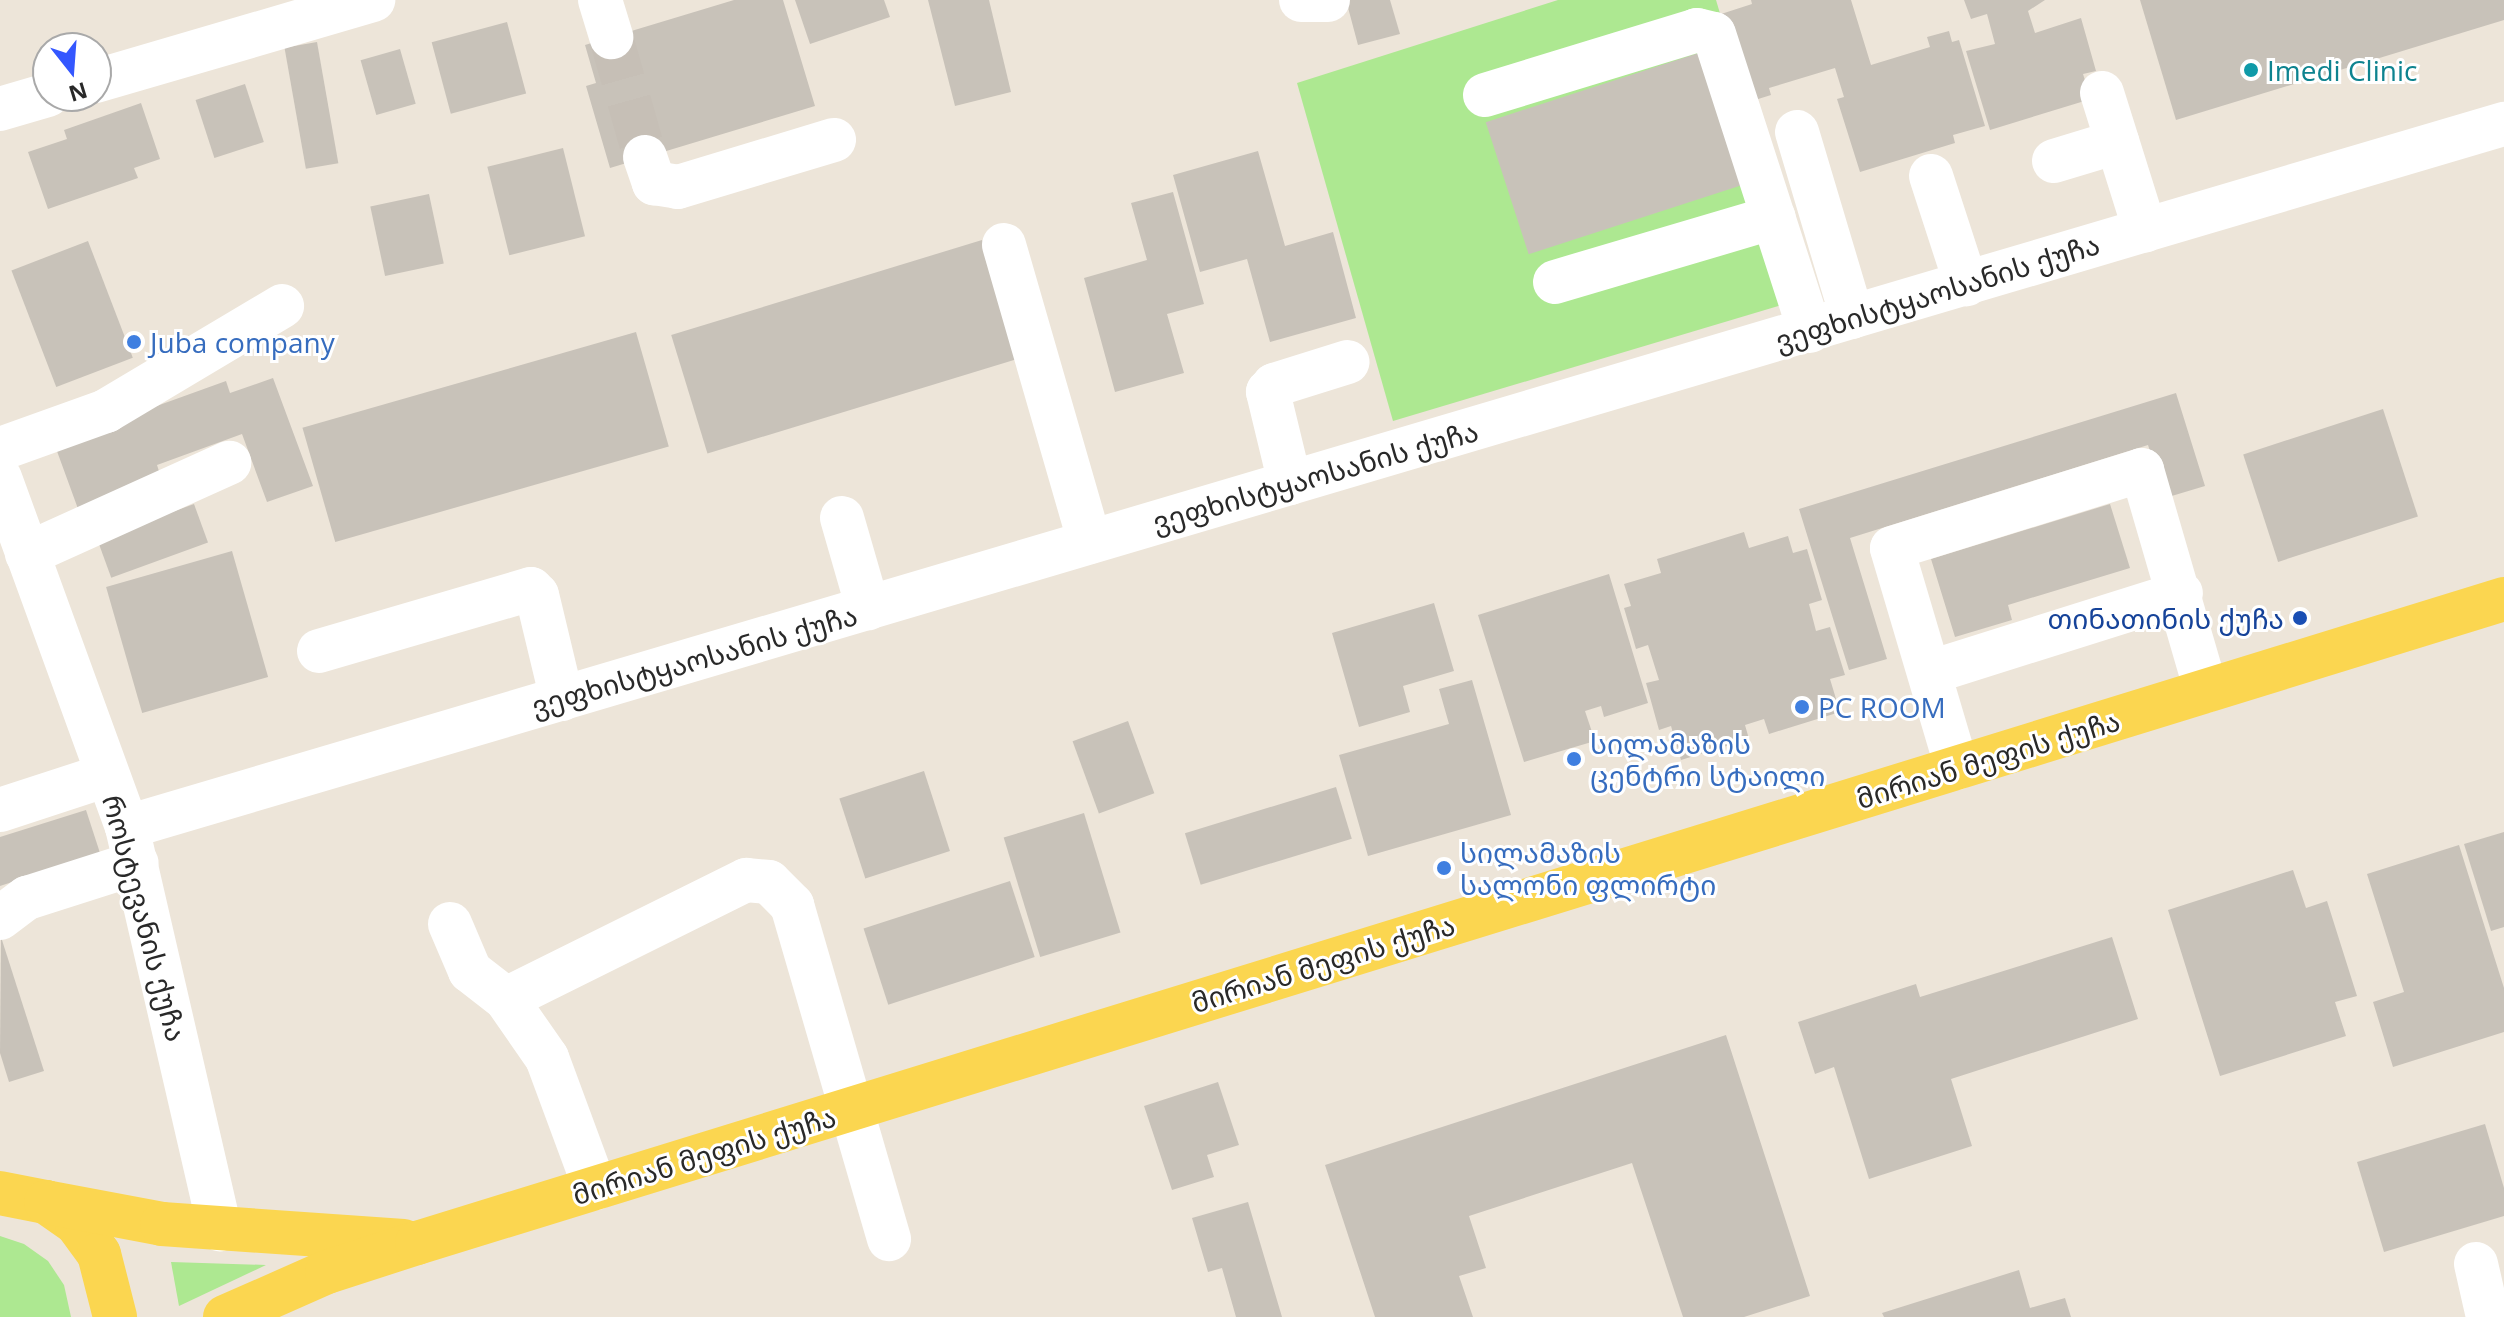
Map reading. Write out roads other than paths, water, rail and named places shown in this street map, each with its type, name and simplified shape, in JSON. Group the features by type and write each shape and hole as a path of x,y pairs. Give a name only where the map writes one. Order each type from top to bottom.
{"main road":[{"name":"მირიან მეფის ქუჩა","path":"225,1317 327,1272 417,1243 2504,599"},
{"name":"მირიან მეფის ქუჩა","path":"14,1193 220,1229 316,1232 417,1243"},
{"path":"14,1193 77,1224 99,1254 115,1317"},
{"path":"279,1317 327,1272"}],"street":[{"path":"112,76 373,0"},
{"path":"1301,0 1328,0"},
{"path":"1485,95 1697,30 1714,34 1810,331"},
{"path":"2102,93 2145,230"},
{"path":"0,109 32,100"},
{"name":"ვეფხისტყაოსანის ქუჩა","path":"0,918 27,898 132,845 562,699 2504,124"},
{"path":"1797,132 1852,317"},
{"path":"645,157 654,183 678,187 834,140"},
{"path":"2054,161 2117,142"},
{"path":"1931,176 1966,284"},
{"path":"1555,282 1774,217"},
{"path":"1004,245 1090,542"},
{"path":"0,449 106,411 282,306"},
{"path":"1290,483 1268,392 1274,385 1348,362"},
{"path":"27,554 229,463"},
{"path":"1957,768 1892,548 2142,470 2181,593 2206,691"},
{"name":"როსტევანის ქუჩა","path":"0,478 132,845 220,1229"},
{"path":"842,518 868,608"},
{"path":"319,651 531,589 537,595 562,699"},
{"path":"1931,672 2181,593"},
{"path":"0,810 107,775"},
{"path":"506,999 746,880 769,882 792,905 889,1239"},
{"path":"450,924 470,971 506,999 547,1058 595,1188"},
{"path":"2476,1264 2488,1317"}],"tunnel":[{"path":"611,37 645,157"}],"place":[{"name":"Imedi Clinic","path":"2251,70"},
{"name":"Juba company","path":"134,342"},
{"name":"თინათინის ქუჩა","path":"2300,618"},
{"name":"PC ROOM","path":"1802,707"},
{"name":"სილამაზის ცენტრი სტაილი","path":"1574,759"},
{"name":"სილამაზის სალონი ფლირტი","path":"1444,868"}]}
